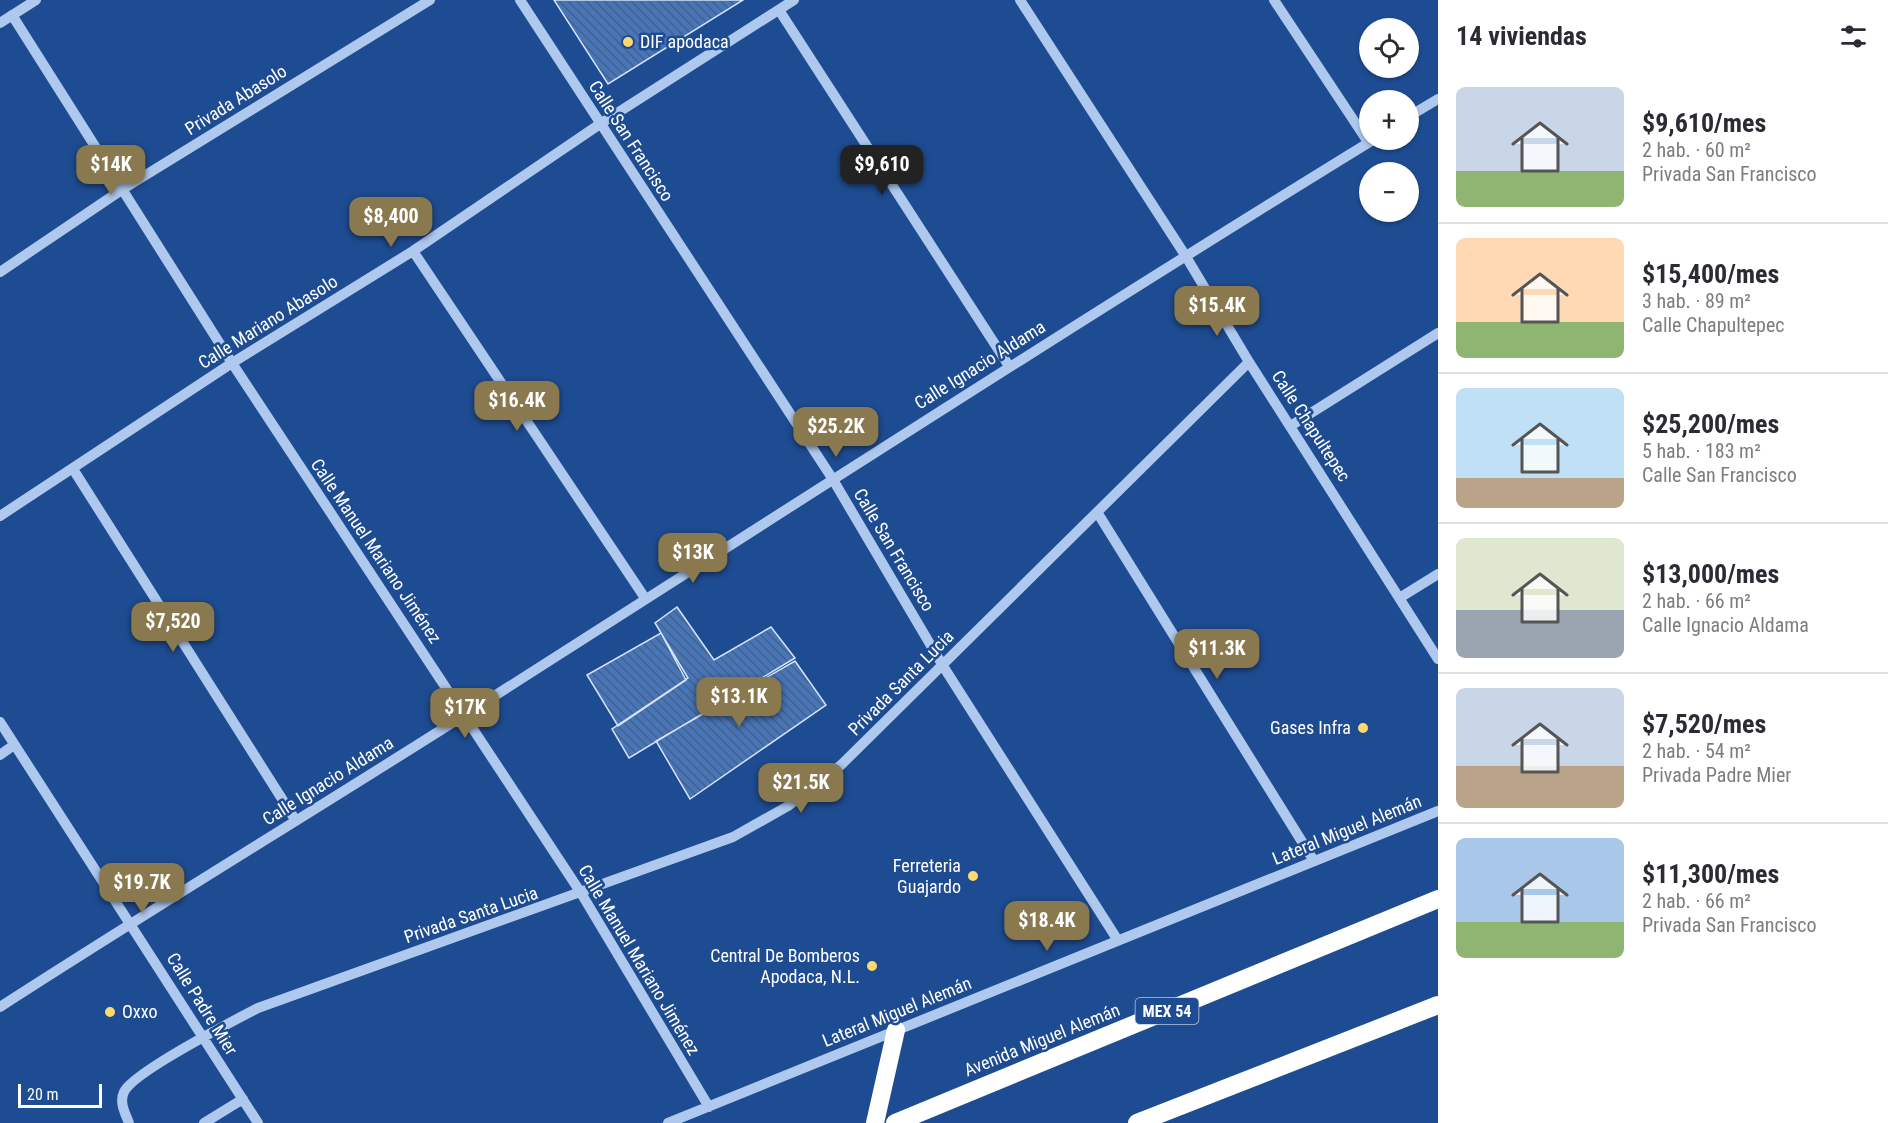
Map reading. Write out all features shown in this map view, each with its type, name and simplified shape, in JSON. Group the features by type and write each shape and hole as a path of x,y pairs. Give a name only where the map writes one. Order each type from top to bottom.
{"highway":[{"name":"Avenida Miguel Alemán","path":"895,1123 1438,899"},
{"path":"1137,1123 1438,1005"},
{"path":"875,1123 896,1030"}],"street":[{"path":"0,23 36,0"},
{"name":"Privada Abasolo","path":"0,272 123,189 430,0"},
{"name":"Calle San Francisco","path":"520,0 832,478 943,666 1117,939"},
{"name":"Calle Mariano Abasolo","path":"0,516 232,363 413,251 600,124 794,0"},
{"name":"Calle Chapultepec","path":"1020,0 1185,255 1249,362 1292,425 1438,659"},
{"path":"1274,0 1359,125"},
{"path":"779,10 1009,366"},
{"name":"Calle Manuel Mariano Jiménez","path":"12,15 232,363 466,714 581,894 709,1107"},
{"path":"1419,110 1438,99"},
{"name":"Calle Ignacio Aldama","path":"0,1007 130,922 466,714 1009,366 1359,148"},
{"path":"413,251 645,598"},
{"path":"1292,425 1438,333"},
{"name":"Privada Santa Lucia","path":"129,1123 121,1100 124,1090 135,1080 203,1037 258,1008 581,894 733,837 788,806 842,765 1249,362"},
{"path":"73,469 296,821"},
{"path":"1097,512 1314,861"},
{"path":"1401,597 1438,574"},
{"name":"Calle Padre Mier","path":"0,722 258,1123"},
{"path":"0,755 14,745"},
{"name":"Lateral Miguel Alemán","path":"669,1123 1117,939 1438,811"},
{"path":"204,1123 243,1099"}],"building":[{"name":"DIF apodaca","path":"554,0 743,0 608,84"},
{"path":"677,607 714,660 771,627 795,658 629,758 612,729 688,678 655,623"},
{"path":"661,633 686,680 618,726 587,675"},
{"path":"795,661 826,705 690,799 656,741"}],"place":[{"name":"DIF apodaca","path":"628,42"},
{"name":"Gases Infra","path":"1363,728"},
{"name":"Ferreteria Guajardo","path":"973,876"},
{"name":"Central De Bomberos Apodaca, N.L.","path":"872,966"},
{"name":"Oxxo","path":"110,1012"}]}
